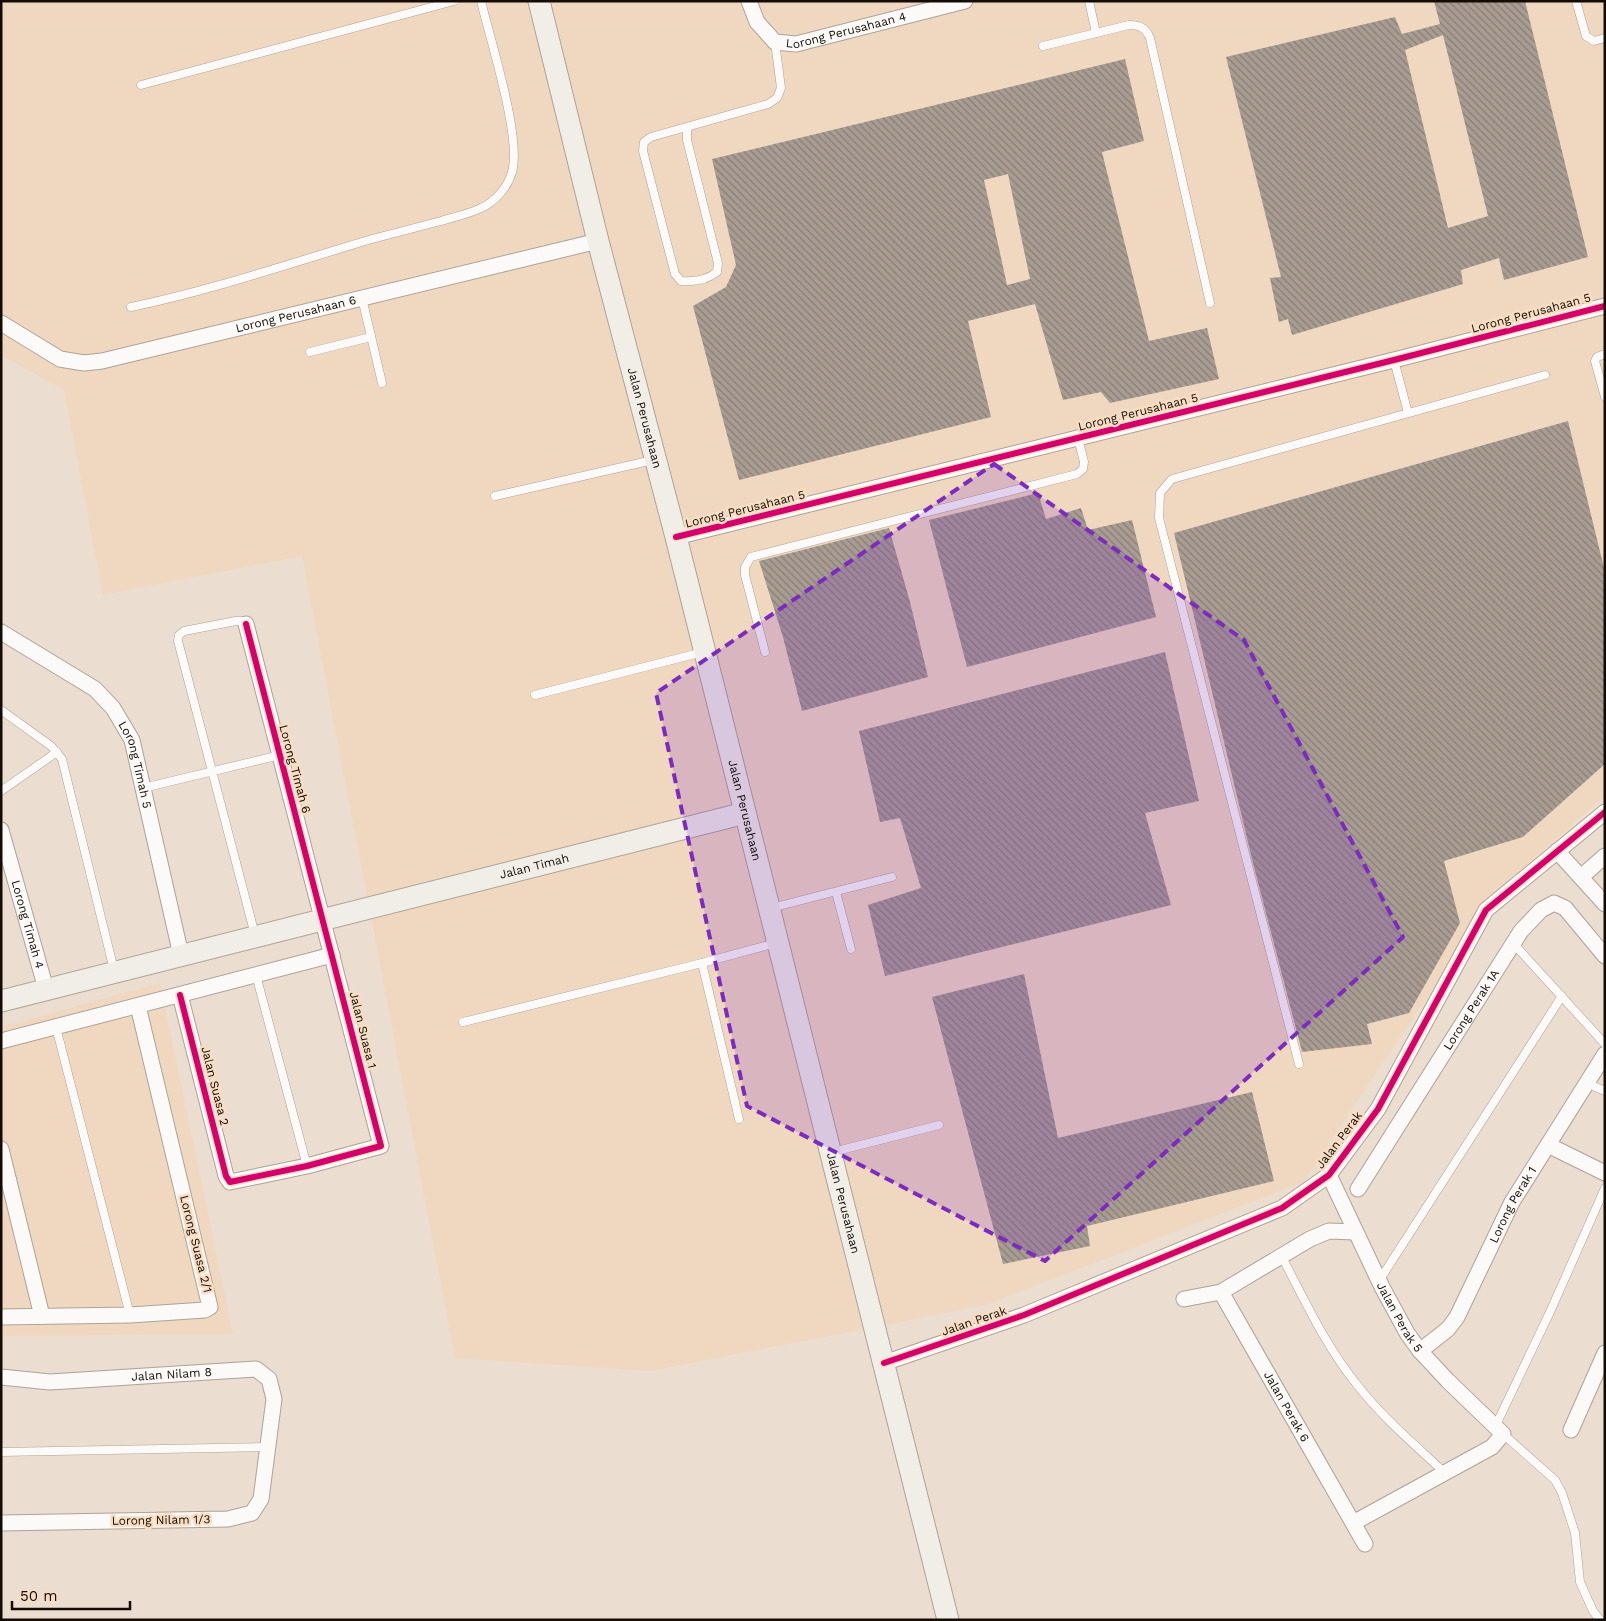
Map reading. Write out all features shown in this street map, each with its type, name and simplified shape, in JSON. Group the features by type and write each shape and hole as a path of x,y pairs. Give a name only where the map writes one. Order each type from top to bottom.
{"main road":[{"name":"Jalan Perusahaan","path":"539,1 598,241 705,651 948,1620"},
{"name":"Jalan Timah","path":"1,1000 745,813"}],"street":[{"name":"Lorong Perusahaan 4","path":"749,1 757,22 775,42 796,44 965,1"},
{"name":"Lorong Perusahaan 6","path":"1,323 60,359 84,362 102,361 598,241"},
{"name":"Lorong Perusahaan 5","path":"676,537 1605,306"},
{"name":"Lorong Timah 6","path":"246,624 323,919"},
{"name":"Lorong Timah 5","path":"1,632 96,689 113,708 132,740 181,955"},
{"name":"Jalan Perak","path":"884,1363 1024,1316 1282,1208 1329,1175 1378,1109 1486,910 1605,812"},
{"name":"Lorong Timah 4","path":"1,830 46,989"},
{"path":"1557,851 1605,904"},
{"path":"1581,877 1603,860"},
{"name":"Lorong Perak 1A","path":"1358,1189 1513,943 1521,931 1541,910 1554,903 1565,908 1605,956"},
{"name":"Jalan Suasa 1","path":"306,1166 381,1146 323,919"},
{"path":"1,1042 332,955"},
{"name":"Jalan Suasa 2","path":"180,995 226,1176 230,1182 306,1166"},
{"name":"Lorong Suasa 2/1","path":"1,1317 130,1315 205,1310 210,1307 138,1006"},
{"name":"Lorong Perak 1","path":"1420,1351 1448,1329 1457,1317 1512,1202 1605,1054"},
{"path":"1548,1145 1605,1173"},
{"path":"1,1149 42,1316"},
{"name":"Jalan Perak 5","path":"1329,1175 1379,1281 1407,1333 1420,1351 1499,1431"},
{"path":"1184,1299 1220,1292 1329,1231 1355,1232"},
{"name":"Jalan Perak 6","path":"1220,1292 1365,1544"},
{"path":"1571,1430 1605,1353"},
{"name":"Jalan Nilam 8","path":"1,1377 50,1382 256,1369 269,1378 274,1399 268,1447"},
{"path":"1353,1523 1492,1447 1499,1431"},
{"name":"Lorong Nilam 1/3","path":"1,1523 228,1519 252,1513 261,1499 268,1447"}],"lane":[{"path":"141,85 454,1"},
{"path":"131,307 221,286 372,239 457,217 482,208 501,194 512,172 514,145 506,102 481,1"},
{"path":"1089,1 1096,33"},
{"path":"1576,1 1586,36 1594,40 1605,38"},
{"path":"1043,46 1136,25 1142,27 1147,32 1150,38 1210,303"},
{"path":"687,127 687,140 718,263 717,272 711,277 689,282 681,281 675,274 643,151 644,142 651,137 768,104 777,98 781,88 775,42"},
{"path":"362,298 382,383"},
{"path":"310,352 371,338"},
{"path":"1605,354 1595,361 1605,396"},
{"path":"1394,360 1408,413"},
{"path":"1299,1064 1158,518 1160,493 1172,479 1545,375"},
{"path":"766,652 745,575 746,567 751,557 1077,474 1082,470 1084,462 1078,438"},
{"path":"495,496 655,459"},
{"path":"246,624 236,620 184,631 179,635 178,641 256,936"},
{"path":"535,695 705,651"},
{"path":"1,710 51,746 62,759 115,972"},
{"path":"1,791 56,752"},
{"path":"143,788 280,755"},
{"path":"770,909 892,877"},
{"path":"836,892 851,949"},
{"path":"463,1022 702,963 778,942"},
{"path":"1513,943 1605,1044"},
{"path":"702,963 739,1119"},
{"path":"256,975 306,1166"},
{"path":"1379,1281 1562,996"},
{"path":"56,1027 130,1315"},
{"path":"1586,1083 1605,1092"},
{"path":"831,1152 939,1125"},
{"path":"1600,1620 1593,1611 1580,1582 1575,1533 1562,1493 1555,1480 1499,1431 1605,1188"},
{"path":"1282,1257 1328,1344 1358,1386 1398,1430 1445,1473"},
{"path":"1,1452 268,1447"}],"highlighted area":[{"path":"994,464 1244,640 1403,937 1045,1261 747,1106 656,693"}],"shaded area":[{"path":"1,1 1605,1 1605,796 1501,887 1303,1182 986,1305 651,1371 455,1358 302,556 103,595 64,390 1,355"},
{"path":"160,983 233,1334 1,1336 1,1027"}],"building":[{"path":"1434,1 1525,1 1588,257 1504,280 1499,258 1461,270 1463,284 1292,335 1288,319 1279,322 1270,278 1281,277 1226,57 1395,17 1402,34 1440,24","holes":["1443,35 1488,216 1448,228 1405,50"]},
{"path":"1125,59 1144,141 1102,152 1149,341 1207,328 1219,379 1110,403 1101,392 1063,400 1035,304 968,321 991,417 739,480 693,306 726,287 736,265 712,159","holes":["1008,174 1030,279 1007,285 984,180"]},
{"path":"1568,421 1605,572 1605,764 1523,837 1444,861 1460,923 1409,1013 1367,1024 1372,1044 1302,1052 1252,859 1174,533"},
{"path":"1038,493 1046,519 1081,508 1088,530 1132,520 1156,617 967,667 929,520"},
{"path":"889,528 910,602 928,677 802,711 783,637 759,561"},
{"path":"1165,652 1199,801 1145,813 1171,905 885,976 868,905 921,888 900,818 880,822 859,731"},
{"path":"1024,974 1058,1138 1252,1092 1274,1181 1087,1226 1090,1246 1003,1264 932,997"}],"cycle path":[{"path":"676,537 1605,306"},
{"path":"180,995 226,1176 230,1182 307,1166 381,1146 246,624"},
{"path":"884,1363 1024,1315 1282,1208 1329,1175 1378,1109 1486,910 1605,812"}]}
